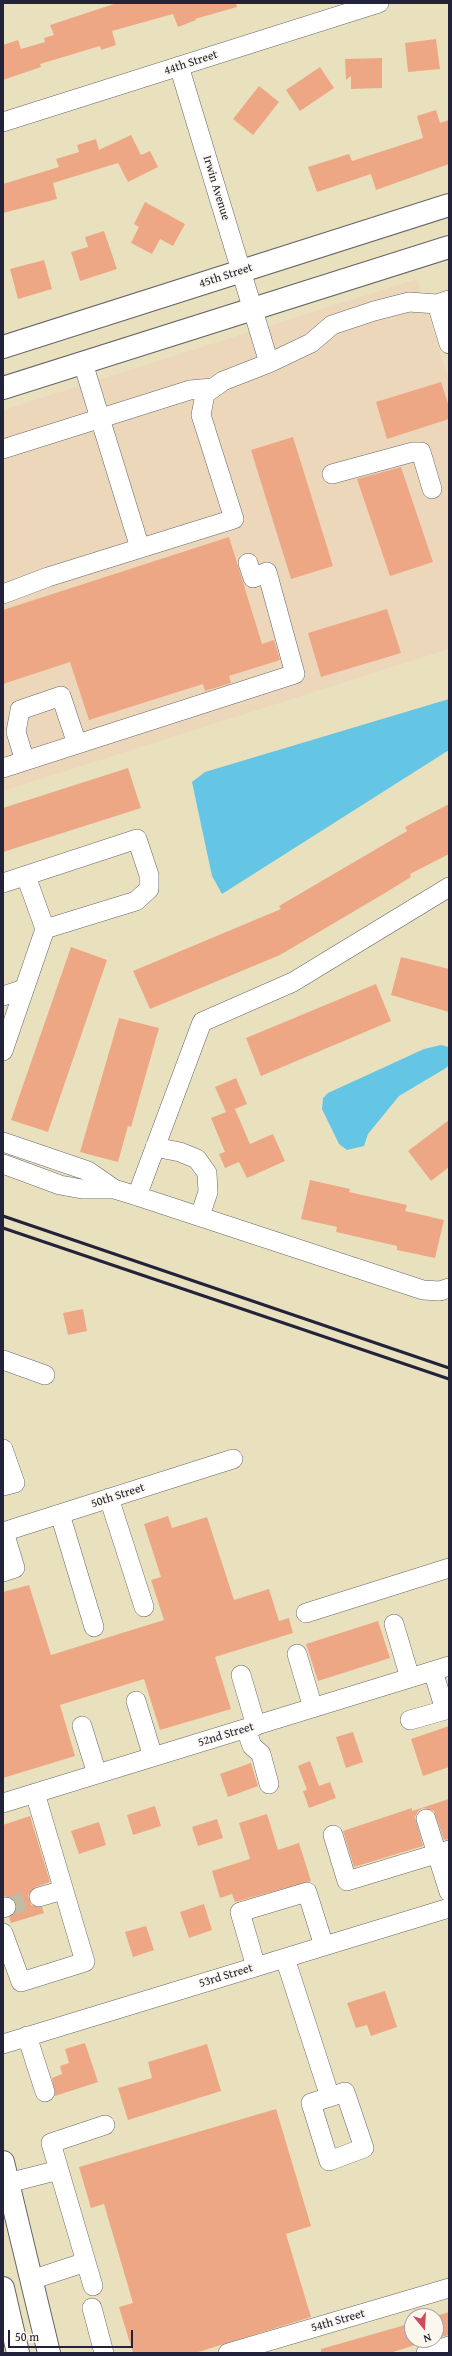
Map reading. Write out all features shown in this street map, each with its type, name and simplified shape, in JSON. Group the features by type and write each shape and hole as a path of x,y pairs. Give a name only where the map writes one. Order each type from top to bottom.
{"main road":[{"name":"45th Street","path":"3,347 449,205"},
{"path":"3,388 449,247"},
{"path":"3,2162 49,2353"},
{"path":"3,2288 18,2353"}],"street":[{"name":"44th Street","path":"3,122 379,3"},
{"name":"Irwin Avenue","path":"179,66 269,364"},
{"path":"3,594 140,548 234,519 201,415 205,394 223,381 269,364 311,343 332,325 374,311 409,302 443,302 449,344"},
{"path":"82,363 140,548"},
{"path":"3,449 190,390 213,388"},
{"path":"332,474 413,452 421,452 432,489"},
{"path":"3,768 295,674 267,572 253,578 248,563"},
{"path":"25,761 16,732 20,710 61,696 77,744"},
{"path":"3,883 137,839 149,875 149,889 136,901 45,929"},
{"path":"4,1047 45,929 26,876"},
{"path":"137,1196 202,1022 293,982 449,887"},
{"path":"3,996 24,989"},
{"path":"3,1142 88,1172 114,1189 423,1290 440,1290 449,1288"},
{"path":"155,1147 180,1152 197,1159 207,1173 208,1192 200,1216"},
{"path":"3,1164 60,1185 82,1189 114,1189"},
{"path":"60,1185 68,1165"},
{"path":"3,1360 45,1375"},
{"path":"3,1449 15,1483 3,1486"},
{"name":"50th Street","path":"3,1532 233,1459"},
{"path":"109,1498 144,1607"},
{"path":"60,1514 94,1627"},
{"path":"3,1532 15,1568 3,1572"},
{"path":"306,1613 449,1568"},
{"path":"394,1624 410,1678"},
{"path":"297,1654 313,1708"},
{"path":"410,1720 447,1709 441,1669"},
{"name":"52nd Street","path":"3,1803 441,1669"},
{"path":"241,1675 251,1727 252,1746 260,1754 269,1784"},
{"path":"136,1701 153,1757"},
{"path":"82,1726 97,1774"},
{"path":"3,1933 21,1982 85,1962 35,1793"},
{"path":"426,1819 443,1852 449,1892"},
{"path":"333,1835 347,1881 443,1852"},
{"path":"39,1897 64,1890"},
{"path":"256,1967 240,1912 307,1892 324,1946"},
{"name":"53rd Street","path":"3,2044 449,1908"},
{"path":"285,1958 330,2096"},
{"path":"28,2036 45,2092"},
{"path":"93,2286 50,2143 105,2125"},
{"path":"8,2184 59,2170"},
{"path":"31,2280 86,2262"},
{"name":"54th Street","path":"228,2353 449,2288"},
{"path":"92,2308 104,2353"},
{"path":"426,2353 449,2346"}],"shaded area":[{"path":"417,279 449,381 449,649 3,791 3,410"}],"water":[{"path":"449,699 449,750 222,894 212,876 192,782 205,772"},
{"path":"441,1045 449,1047 449,1065 446,1068 399,1096 368,1134 364,1146 347,1150 339,1144 322,1109 323,1098 328,1093 424,1049"}],"building":[{"path":"117,3 236,3 237,7 195,19 196,20 178,27 173,14 112,31 116,45 101,50 100,46 40,64 41,67 3,80 3,45 18,40 21,49 45,42 44,38 54,35 50,25"},
{"path":"436,39 440,69 408,72 405,43"},
{"path":"382,58 382,88 351,89 351,76 346,80 345,59"},
{"path":"320,67 334,88 300,111 286,90"},
{"path":"259,86 279,102 253,135 233,119"},
{"path":"436,110 440,123 449,120 449,164 376,190 371,174 317,192 308,167 349,154 352,161 423,138 417,116"},
{"path":"131,135 141,155 150,151 158,167 128,182 118,163 53,183 57,199 3,213 3,184 59,167 56,159 79,152 77,145 96,139 99,150"},
{"path":"145,202 185,224 173,246 160,239 152,254 131,243 139,227 134,224"},
{"path":"104,231 117,269 80,281 71,252 88,247 85,237"},
{"path":"44,260 52,289 18,299 10,269"},
{"path":"441,382 449,407 449,419 387,439 376,402"},
{"path":"293,437 333,566 291,579 251,450"},
{"path":"401,467 433,562 390,576 357,479"},
{"path":"229,537 262,644 274,640 280,660 229,676 231,683 205,691 203,684 89,720 70,662 3,684 3,610"},
{"path":"387,609 401,653 321,677 308,633"},
{"path":"128,768 141,808 3,852 3,808"},
{"path":"449,804 449,854 410,874 411,877 280,955 150,1009 133,971 281,909 279,906 407,831 405,827"},
{"path":"71,947 107,960 48,1132 11,1120"},
{"path":"401,957 449,969 449,1012 391,995"},
{"path":"376,984 391,1021 261,1076 246,1038"},
{"path":"119,1018 159,1028 131,1127 128,1126 118,1162 80,1152"},
{"path":"236,1078 247,1104 235,1109 250,1144 273,1134 285,1161 247,1178 239,1162 225,1168 219,1154 225,1152 211,1118 226,1112 215,1087"},
{"path":"449,1120 449,1167 431,1181 408,1151"},
{"path":"310,1180 350,1189 349,1192 407,1205 405,1211 444,1220 435,1258 397,1250 397,1246 336,1232 337,1227 301,1219"},
{"path":"83,1309 87,1331 68,1335 63,1313"},
{"path":"168,1516 172,1528 207,1517 234,1600 269,1589 279,1621 289,1618 293,1633 215,1657 231,1709 160,1730 144,1679 60,1705 75,1756 3,1778 3,1592 29,1585 51,1655 164,1620 151,1580 161,1577 144,1524"},
{"path":"378,1621 390,1658 318,1681 306,1644"},
{"path":"449,1726 449,1767 423,1776 411,1739"},
{"path":"353,1732 363,1762 346,1768 336,1737"},
{"path":"310,1761 319,1786 330,1782 336,1798 309,1808 303,1791 307,1790 298,1766"},
{"path":"251,1763 258,1786 228,1797 220,1774"},
{"path":"449,1799 449,1839 444,1840 434,1811 423,1808 418,1811 415,1817 423,1846 354,1867 343,1831 412,1808 412,1811"},
{"path":"155,1806 161,1826 133,1835 127,1815"},
{"path":"267,1814 278,1850 299,1843 311,1881 235,1902 232,1894 220,1898 212,1871 250,1859 239,1823"},
{"path":"30,1816 50,1882 36,1887 28,1895 31,1905 42,1907 44,1913 11,1923 9,1917 14,1914 17,1904 13,1899 3,1896 3,1825"},
{"path":"217,1819 223,1838 198,1846 192,1827"},
{"path":"99,1822 106,1845 79,1854 71,1831"},
{"path":"204,1904 212,1930 189,1938 180,1912"},
{"path":"146,1926 154,1950 133,1957 125,1932"},
{"path":"385,1991 397,2027 371,2036 367,2025 356,2028 347,2003"},
{"path":"85,2043 98,2082 55,2096 52,2078 62,2074 60,2066 69,2063 65,2049"},
{"path":"207,2044 221,2091 128,2120 118,2088 152,2078 148,2062"},
{"path":"276,2109 311,2226 286,2234 311,2317 195,2353 133,2353 119,2307 133,2303 104,2204 91,2208 79,2167"},
{"path":"449,2312 449,2335 444,2336 444,2314"},
{"path":"404,2325 404,2348 406,2348 390,2353 321,2353 321,2349"}],"tunnel":[{"path":"6,1907 39,1897"}],"railway":[{"path":"3,1216 449,1368"},
{"path":"3,1228 449,1379"}]}
